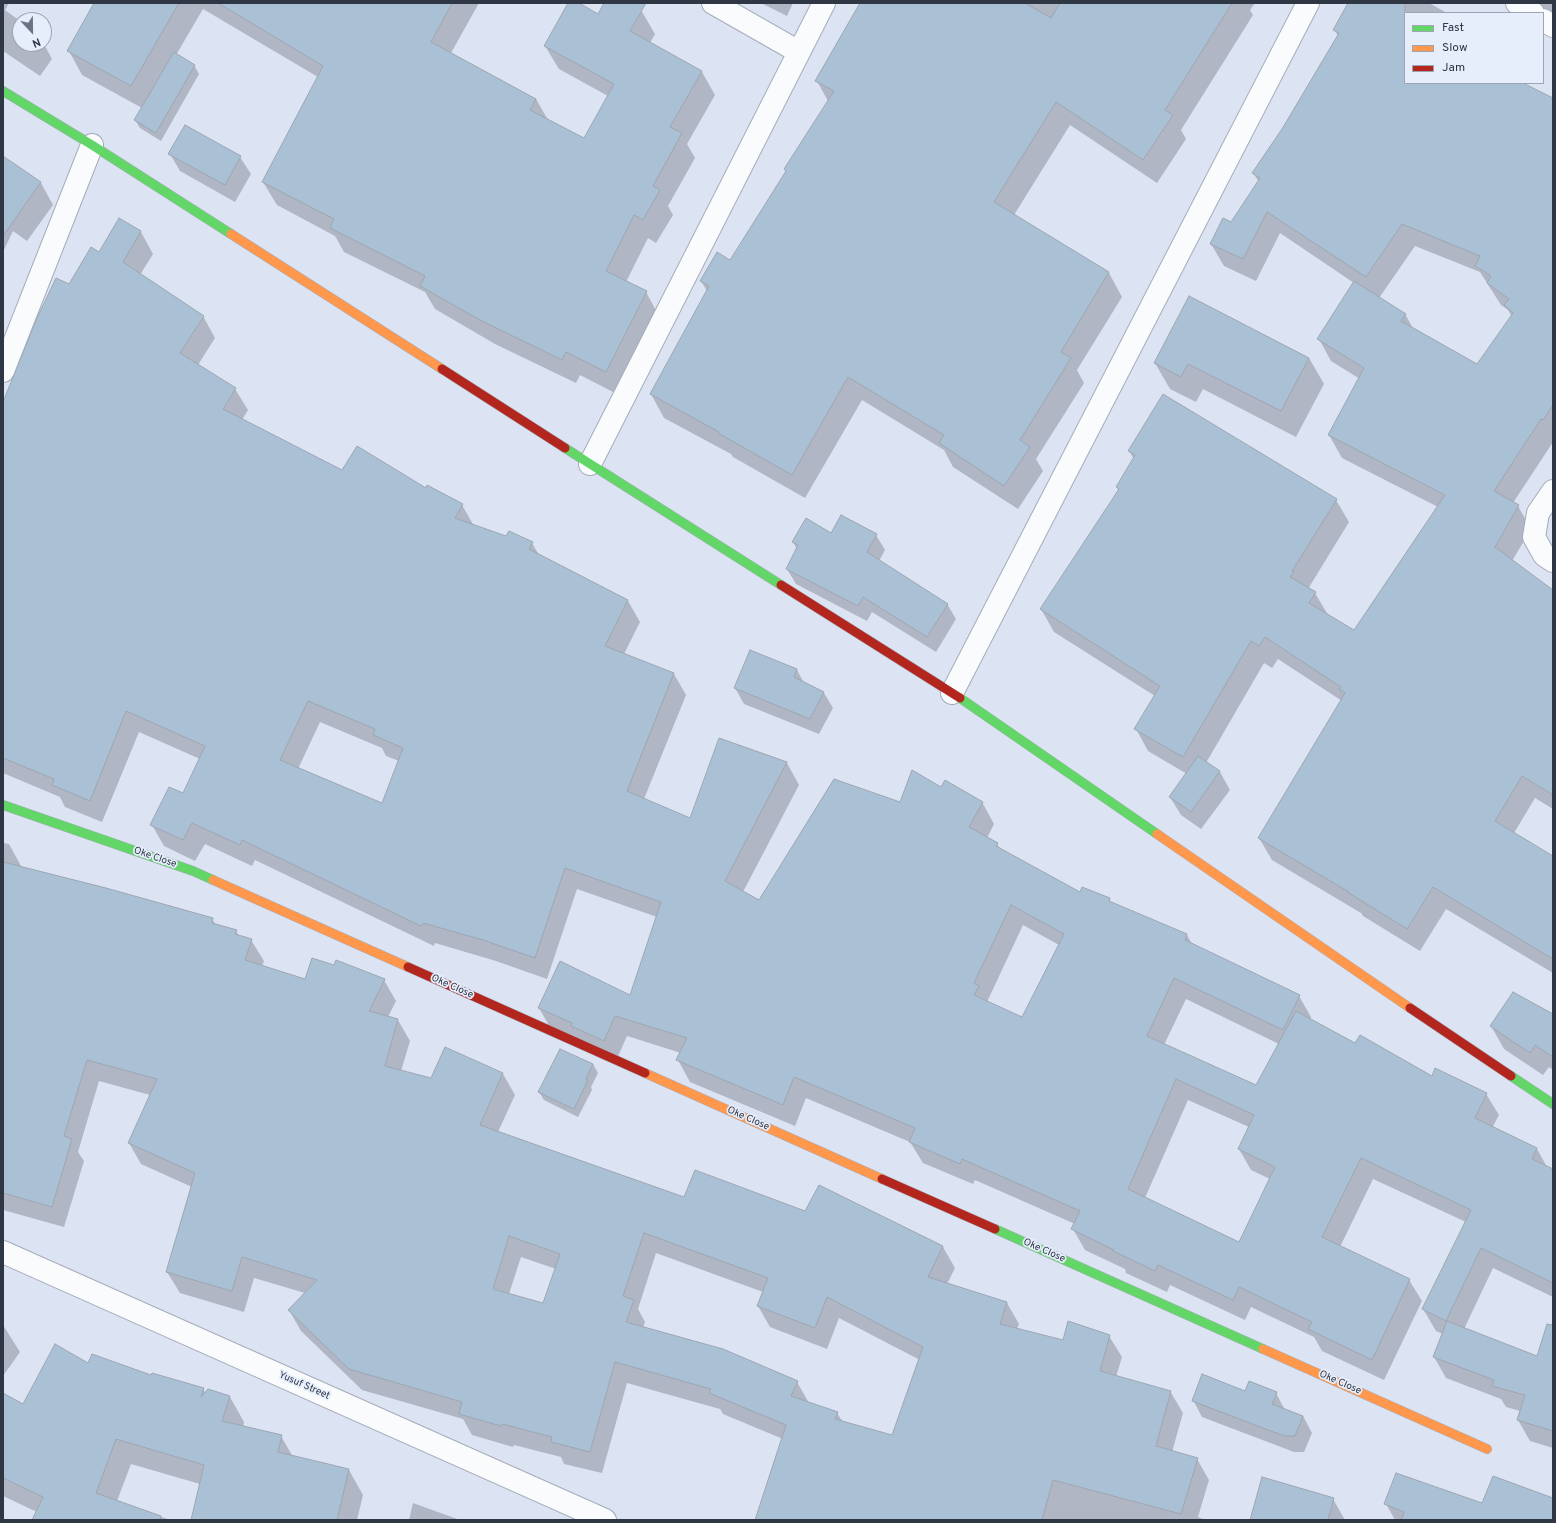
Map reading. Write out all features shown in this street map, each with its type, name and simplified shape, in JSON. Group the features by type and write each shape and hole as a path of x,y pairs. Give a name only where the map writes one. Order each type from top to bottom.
{"street":[{"path":"714,3 799,52"},
{"path":"590,464 824,3"},
{"path":"952,693 1308,3"},
{"path":"1517,3 1531,12"},
{"path":"1544,21 1553,26"},
{"path":"3,92 92,145 590,464 952,693 1418,1014 1553,1104"},
{"path":"3,371 92,145"},
{"path":"1553,491 1538,513 1534,537 1544,555 1553,561"},
{"name":"Oke Close","path":"3,805 193,871 1487,1449"},
{"name":"Yusuf Street","path":"3,1252 605,1520"}],"building":[{"path":"94,3 179,3 131,86 67,51"},
{"path":"218,3 452,3 431,42 536,99 530,110 584,138 614,84 544,46 568,3 579,3 598,14 604,3 646,3 630,31 702,71 670,127 682,133 653,186 660,190 643,220 634,215 606,271 647,291 606,372 566,352 562,360 480,320 420,286 425,276 330,228 334,219 262,182 323,66"},
{"path":"860,3 1025,3 1051,18 1060,3 1232,3 1165,110 1173,115 1143,160 1056,102 994,202 1109,272 1061,352 1071,358 1020,440 1030,447 1004,486 939,443 944,435 848,377 792,475 650,394 709,286 700,281 717,252 730,260 786,171 784,169 834,91 815,81"},
{"path":"1348,3 1405,3 1404,84 1525,84 1553,98 1553,405 1543,420 1541,419 1494,491 1519,505 1495,547 1553,590 1553,795 1522,776 1495,821 1553,856 1553,959 1433,887 1407,929 1349,892 1258,838 1345,693 1339,689 1341,687 1265,637 1259,646 1251,641 1183,757 1134,729 1160,686 1040,609 1119,489 1116,487 1135,455 1128,451 1163,394 1337,499 1292,571 1294,572 1290,577 1316,592 1309,603 1354,630 1445,495 1328,435 1364,368 1317,339 1354,281 1406,314 1401,321 1477,364 1513,313 1504,305 1509,299 1487,283 1491,276 1475,266 1480,256 1402,224 1366,277 1267,212 1243,259 1210,244 1223,218 1231,222 1260,178 1252,173 1282,129 1339,33 1333,30"},
{"path":"174,52 195,65 156,133 134,120"},
{"path":"185,125 241,156 225,185 168,154"},
{"path":"3,156 41,182 3,236"},
{"path":"119,218 141,231 123,262 204,316 180,353 236,388 223,409 342,470 357,446 426,488 427,485 463,504 455,518 506,536 509,531 533,542 529,549 628,600 605,646 674,673 627,791 690,818 719,738 787,762 725,881 759,900 834,779 900,802 912,770 941,787 945,780 983,802 969,827 998,843 996,846 1080,892 1082,887 1110,898 1109,901 1187,934 1185,940 1300,995 1283,1030 1174,978 1147,1036 1256,1085 1296,1011 1355,1043 1360,1035 1432,1076 1435,1068 1487,1093 1475,1118 1537,1148 1532,1159 1553,1169 1553,1283 1481,1248 1446,1321 1422,1309 1471,1210 1361,1158 1322,1237 1410,1279 1372,1360 1308,1329 1312,1322 1239,1287 1233,1300 1158,1265 1155,1271 1113,1251 1114,1250 1071,1229 1080,1211 962,1159 960,1164 909,1142 915,1128 794,1077 783,1105 676,1060 687,1038 615,1016 604,1041 571,1026 572,1023 538,1008 560,961 630,995 661,902 565,868 535,958 483,940 423,923 421,926 242,840 240,845 192,823 183,840 150,825 169,787 183,793 205,746 126,711 90,801 52,785 54,779 3,758 3,402 37,318 56,278 69,284 91,247 99,252","holes":["308,701 375,729 373,735 403,748 382,803 280,760","1011,905 1064,934 1022,1017 974,995 979,986 974,983","1176,1079 1254,1115 1238,1149 1275,1167 1239,1242 1128,1189"]},
{"path":"1189,296 1309,358 1281,411 1188,364 1181,377 1154,363"},
{"path":"841,515 877,534 867,552 948,604 927,637 863,597 858,606 786,569 798,545 792,542 806,518 831,533"},
{"path":"750,650 797,669 794,677 824,692 810,719 734,688"},
{"path":"1198,756 1220,771 1191,812 1169,797"},
{"path":"3,862 106,888 213,918 212,923 237,930 235,934 252,939 245,960 305,979 312,958 334,965 336,960 385,979 369,1011 398,1019 385,1066 431,1078 445,1047 503,1073 480,1125 684,1197 695,1170 805,1211 819,1185 943,1246 928,1277 1007,1302 1000,1324 1063,1340 1068,1321 1110,1335 1100,1371 1171,1391 1156,1446 1198,1458 1181,1514 1053,1480 1042,1520 755,1520 786,1425 709,1393 711,1389 615,1362 590,1452 551,1442 552,1437 502,1424 501,1426 459,1414 462,1402 349,1369 288,1310 317,1280 242,1257 232,1291 166,1272 195,1173 128,1143 157,1079 87,1060 64,1136 72,1139 52,1207 3,1193","holes":["644,1233 768,1278 757,1306 815,1328 827,1297 923,1347 892,1435 835,1419 838,1412 791,1396 798,1381 723,1349 626,1322 634,1300 623,1296","509,1236 560,1254 543,1303 493,1289"]},
{"path":"1513,992 1553,1014 1553,1057 1535,1045 1530,1053 1490,1026"},
{"path":"560,1049 593,1064 586,1079 588,1080 574,1109 538,1092"},
{"path":"1447,1321 1537,1356 1547,1324 1553,1325 1553,1431 1517,1420 1525,1395 1492,1386 1494,1380 1433,1357"},
{"path":"55,1344 88,1363 92,1354 151,1375 152,1373 204,1388 201,1397 208,1389 230,1396 222,1421 282,1435 278,1452 349,1469 337,1520 191,1520 204,1465 116,1439 96,1493 161,1516 160,1520 32,1520 43,1497 3,1478 3,1393 23,1404"},
{"path":"1202,1374 1245,1391 1249,1381 1277,1392 1272,1404 1303,1416 1295,1436 1284,1436 1192,1401"},
{"path":"1396,1473 1482,1503 1493,1476 1553,1498 1553,1520 1401,1520 1404,1512 1384,1504"},
{"path":"1262,1477 1334,1498 1328,1520 1250,1520"}],"traffic: fast":[{"path":"3,91 92,145 231,234"},
{"path":"565,448 781,585"},
{"path":"960,698 1157,834"},
{"path":"3,805 193,871 213,880"},
{"path":"1511,1076 1553,1104"},
{"path":"995,1229 1263,1349"}],"traffic: slow":[{"path":"231,234 442,369"},
{"path":"1157,834 1410,1008"},
{"path":"213,880 408,967"},
{"path":"645,1073 882,1179"},
{"path":"1263,1349 1487,1449"}],"traffic: jam":[{"path":"442,369 565,448"},
{"path":"781,585 960,698"},
{"path":"408,967 645,1073"},
{"path":"1410,1008 1511,1076"},
{"path":"882,1179 995,1229"}]}
